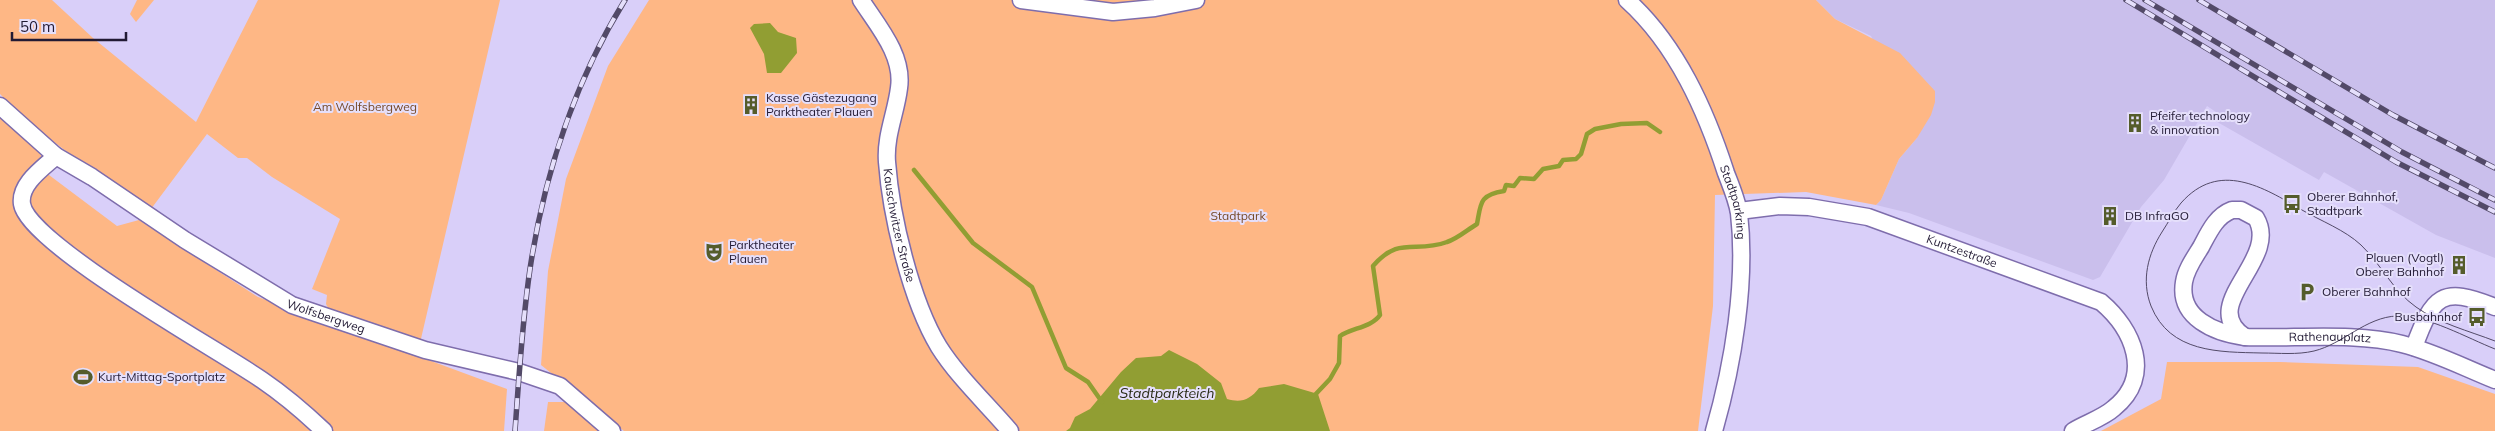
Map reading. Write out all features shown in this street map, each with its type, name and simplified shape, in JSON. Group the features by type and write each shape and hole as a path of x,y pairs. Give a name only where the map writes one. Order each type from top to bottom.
{"street":[{"name":"Kauschwitzer Straße","path":"861,0 881,29 899,65 900,87 886,146 887,164 892,200 916,297 940,347 1010,431"},
{"path":"1021,0 1113,12 1155,8 1196,0"},
{"name":"Stadtparkring","path":"1627,0 1669,49 1702,107 1739,211 1741,242 1738,319 1724,396 1714,431"},
{"name":"Wolfsbergweg","path":"0,106 56,156 92,177 185,240 292,305 424,350 519,372 560,386 612,431"},
{"path":"56,156 35,176 22,196 22,206 41,233 153,312 261,379 296,405 324,431"},
{"name":"Kuntzestraße","path":"1739,211 1780,206 1799,206 1868,217 2100,302 2122,324 2134,347 2136,374 2130,391 2114,409 2074,431"},
{"name":"Rathenauplatz","path":"2244,337 2232,327 2228,310 2259,251 2262,234 2256,218 2242,210 2232,210 2218,218 2188,270 2183,292 2189,309 2204,324 2220,332 2244,337 2378,340 2414,347 2495,380"},
{"path":"2414,347 2434,304 2445,298 2467,296 2495,307"}],"shaded area":[{"path":"1816,0 2495,0 2495,258 2436,235 2324,172 2319,180 2212,119 2216,112 2207,106 2164,180 2141,207 2100,277 2093,280 1909,213 1876,205 1881,200 1899,159 1917,138 1871,36 1835,19"}],"green space":[{"name":"Am Wolfsbergweg","path":"0,0 52,0 93,38 196,122 258,0 500,0 420,343 330,312 326,304 327,295 312,289 340,219 272,177 247,158 238,158 207,134 151,209 53,141 0,94"},
{"path":"137,0 154,0 136,22 130,14"},
{"name":"Stadtpark","path":"649,0 1816,0 1835,19 1900,53 1935,91 1935,102 1931,115 1917,138 1899,159 1881,200 1876,205 1806,192 1715,195 1713,306 1698,431 624,431 541,365 548,271 566,179 608,66"},
{"path":"0,112 38,148 49,175 117,226 139,220 258,297 507,389 504,431 0,431"},
{"path":"2167,362 2280,362 2418,367 2495,394 2495,431 2101,431 2161,399"},
{"path":"548,402 566,402 599,431 544,431"}],"water":[{"path":"770,23 778,32 796,38 797,53 781,73 767,73 764,54 750,28 754,24"},
{"name":"Stadtparkteich","path":"1169,350 1197,364 1221,383 1227,399 1237,401 1249,398 1259,388 1284,384 1318,394 1330,431 1066,431 1070,428 1075,417 1090,409 1121,372 1136,358 1161,356"}],"waterway":[{"path":"1313,397 1330,379 1339,363 1340,336 1367,325 1380,315 1373,266 1383,257 1391,251 1400,248 1436,245 1458,237 1477,224 1481,205 1486,198 1504,191 1506,185 1514,186 1520,178 1534,179 1543,169 1559,166 1563,160 1576,159 1581,154 1587,134 1595,129 1621,124 1647,123 1660,132"},
{"path":"914,170 973,243 1032,287 1066,368 1088,382 1102,402"}],"tram line":[{"path":"2495,341 2425,313 2408,301 2368,252 2355,240 2272,193 2257,186 2241,182 2226,180 2210,183 2196,190 2173,213 2157,240 2150,258 2146,277 2148,296 2159,321 2170,333 2198,347 2229,352 2288,354 2308,352 2325,348 2375,321 2397,316 2421,319 2434,323 2495,349"}],"railway":[{"path":"515,431 527,289 544,199 553,164 577,96 591,63 625,0"},
{"path":"2126,0 2396,162 2495,212"},
{"path":"2145,0 2402,152 2495,200"},
{"path":"2199,0 2393,115 2495,168"}],"place":[{"name":"Kasse Gästezugang Parktheater Plauen","path":"751,105"},
{"name":"Pfeifer technology & innovation","path":"2135,123"},
{"name":"Oberer Bahnhof, Stadtpark","path":"2292,204"},
{"name":"DB InfraGO","path":"2110,216"},
{"name":"Parktheater Plauen","path":"714,252"},
{"name":"Plauen (Vogtl) Oberer Bahnhof","path":"2459,265"},
{"name":"Oberer Bahnhof","path":"2307,292"},
{"name":"Busbahnhof","path":"2477,317"},
{"name":"Kurt-Mittag-Sportplatz","path":"83,377"}]}
